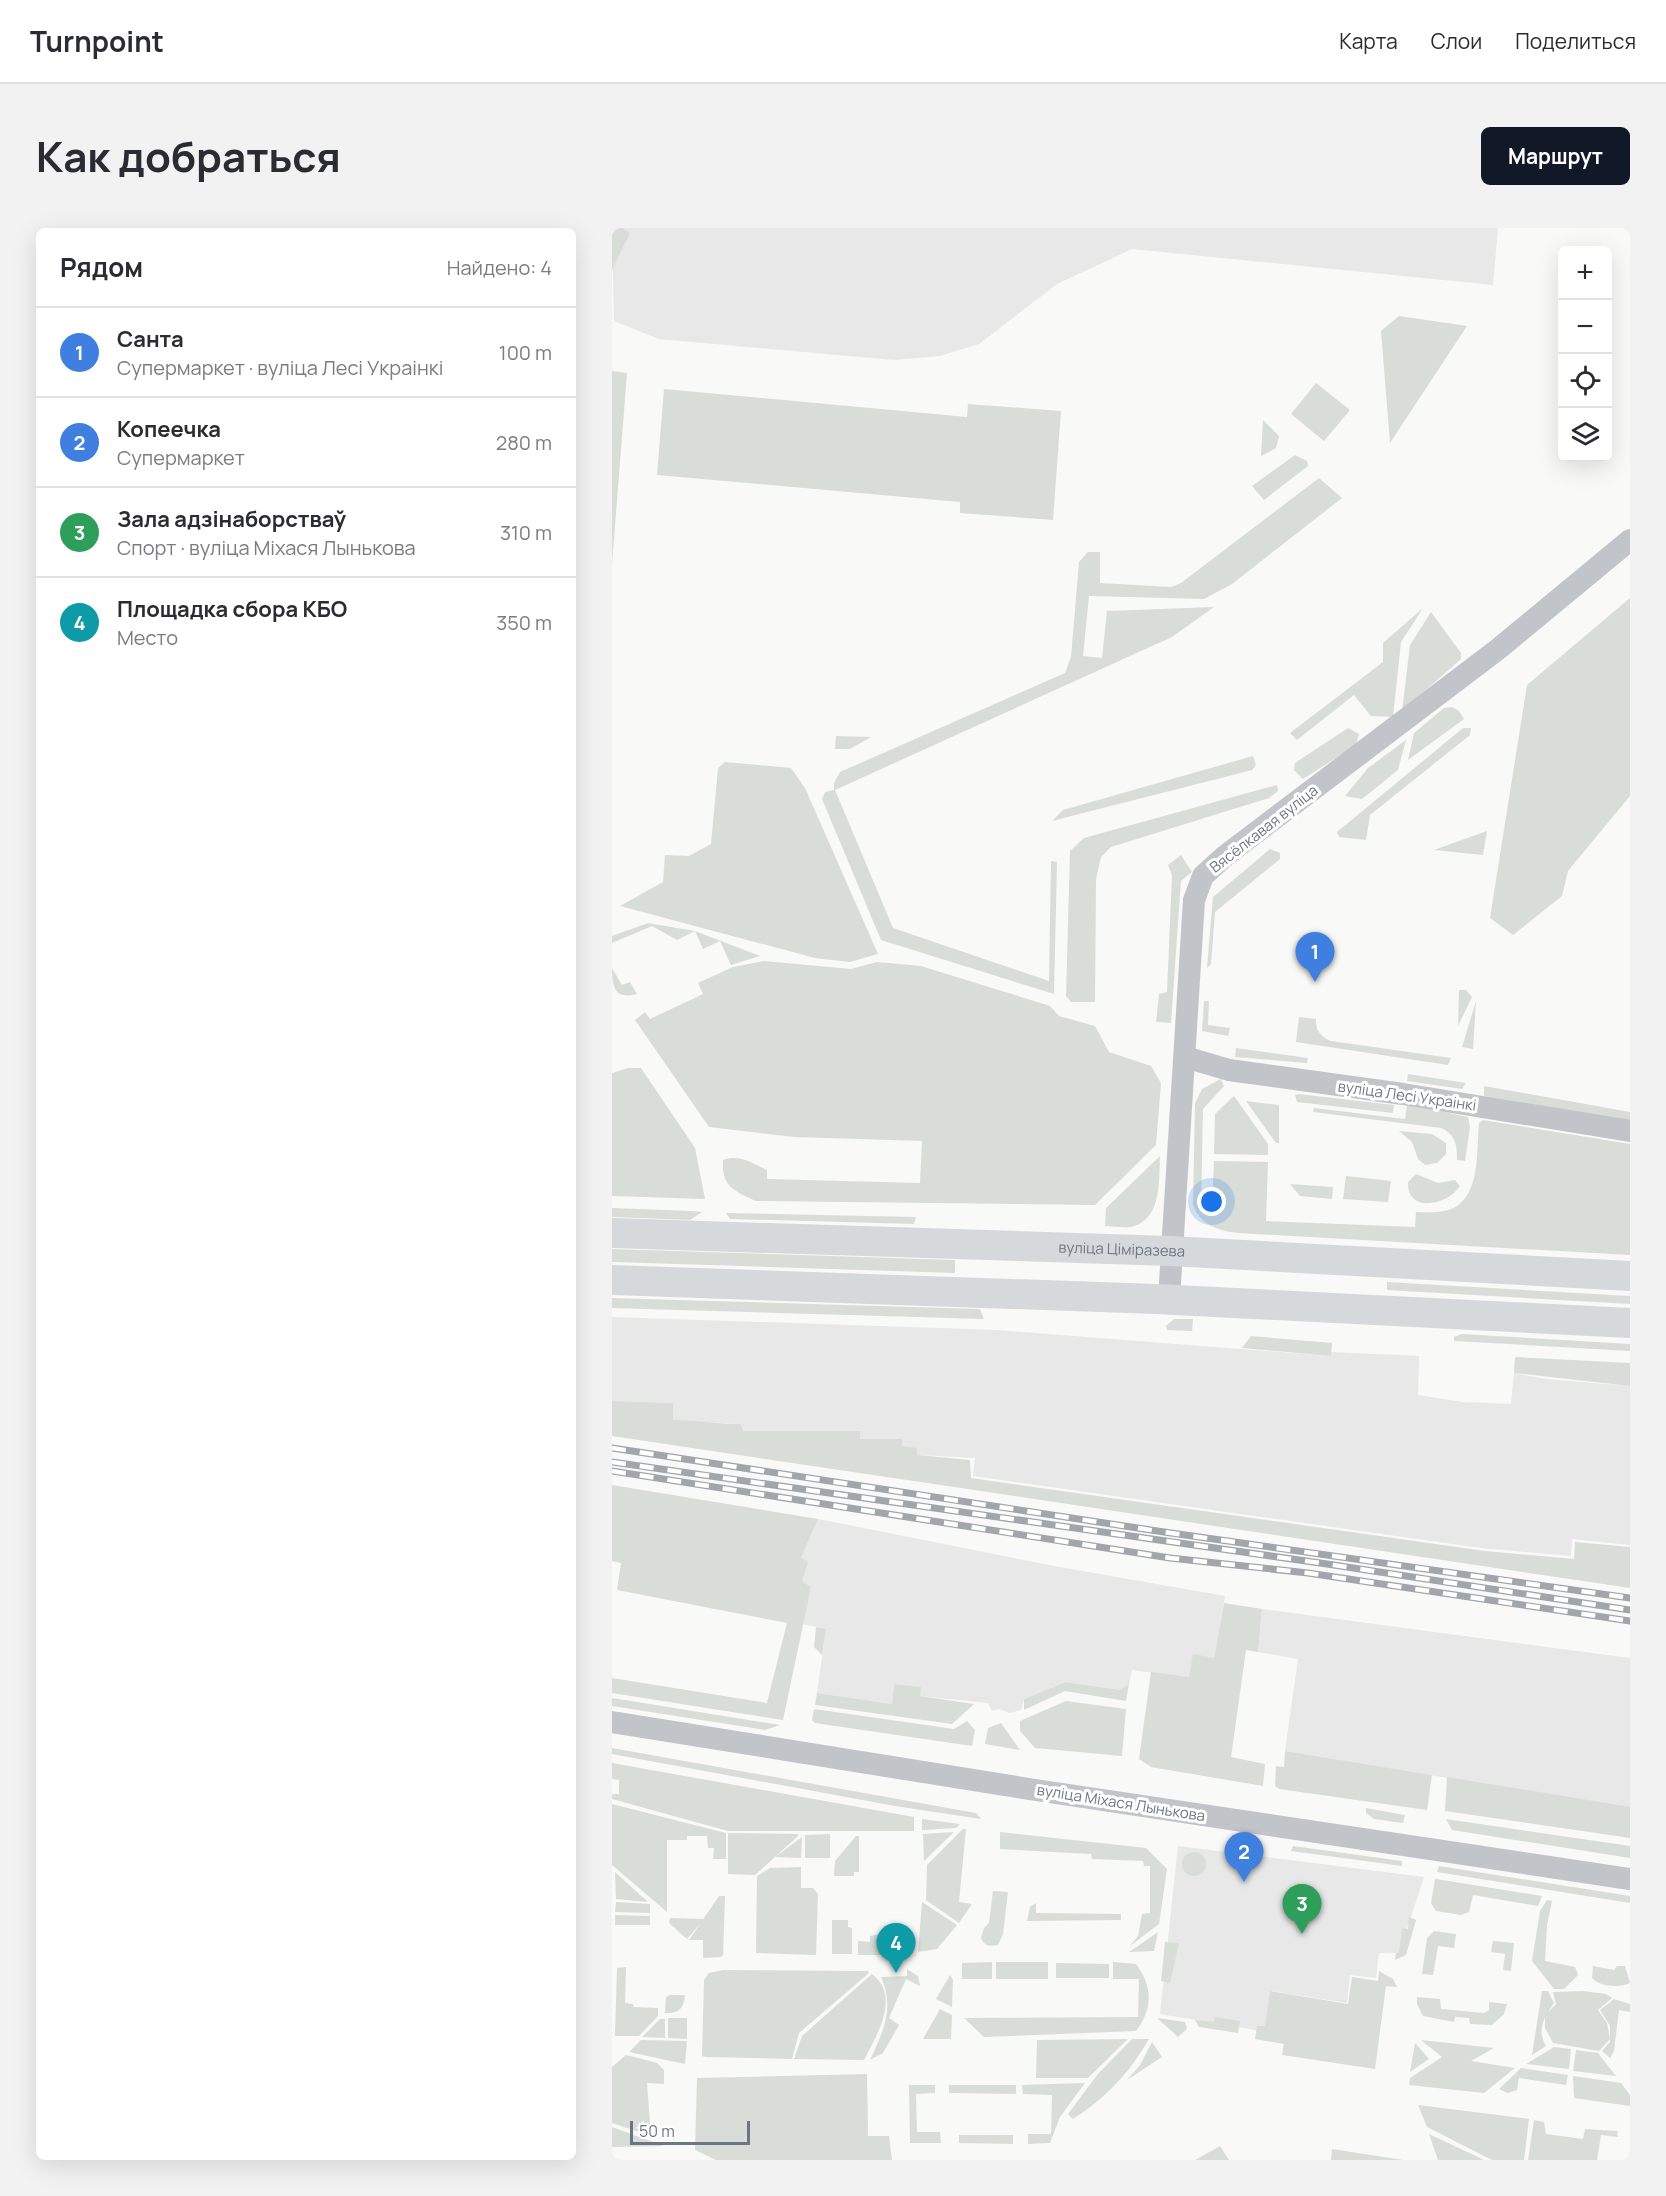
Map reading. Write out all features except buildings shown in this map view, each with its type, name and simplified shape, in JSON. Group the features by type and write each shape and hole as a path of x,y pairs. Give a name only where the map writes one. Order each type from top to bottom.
{"main road":[{"name":"вуліца Ціміразева","path":"612,1233 1170,1251 1630,1276"},
{"path":"612,1280 1169,1299 1630,1323"}],"street":[{"name":"Вясёлкавая вуліца","path":"1169,1299 1170,1251 1194,900 1203,876 1225,856 1497,650 1630,540"},
{"name":"вуліца Лесі Украінкі","path":"1185,1057 1240,1072 1403,1094 1630,1131"},
{"name":"вуліца Міхася Лынькова","path":"612,1722 1000,1785 1630,1879"}],"shaded area":[{"path":"612,228 1498,228 1493,285 1132,249 1057,284 979,344 940,356 894,360 659,339 614,321"},
{"path":"612,228 622,228 630,233 612,270"},
{"path":"1399,316 1467,326 1390,443 1381,331"},
{"path":"612,371 627,373 612,564"},
{"path":"1316,383 1350,410 1324,441 1291,414"},
{"path":"664,389 967,417 968,404 1061,411 1053,520 960,513 960,502 657,475"},
{"path":"1263,420 1279,436 1276,448 1261,456"},
{"path":"1295,455 1307,461 1308,466 1264,500 1252,486"},
{"path":"1319,478 1342,498 1232,584 1204,599 1089,596 1083,656 1102,658 1107,611 1214,607 1172,637 835,790 893,928 1049,981 1051,861 1057,862 1054,994 881,940 822,799 825,792 834,790 834,783 840,772 1065,673 1071,657 1079,562 1088,552 1100,552 1100,583 1171,587 1181,583"},
{"path":"1630,598 1630,796 1568,871 1562,896 1513,935 1490,918 1527,685"},
{"path":"1423,608 1401,642 1393,717 1371,716 1354,695 1297,740 1290,733 1383,662 1383,643"},
{"path":"1431,612 1461,653 1461,659 1402,711 1410,645"},
{"path":"1452,707 1459,711 1464,719 1408,760 1414,733 1444,708"},
{"path":"1348,728 1359,734 1356,745 1303,779 1294,770 1295,763"},
{"path":"1463,728 1471,728 1470,735 1370,815 1366,840 1339,837 1337,832"},
{"path":"836,736 871,737 850,749 835,749"},
{"path":"1406,740 1398,770 1362,799 1345,796 1368,768"},
{"path":"1253,756 1256,765 1252,770 1052,821 1063,810"},
{"path":"725,762 791,768 805,788 878,954 850,962 815,958 620,906 663,882 665,855 689,856 711,844 718,768"},
{"path":"1277,785 1278,791 1269,798 1111,847 1101,857 1096,879 1095,1002 1071,1002 1066,996 1070,851 1084,838"},
{"path":"1487,831 1483,855 1434,850"},
{"path":"1270,849 1280,853 1280,859 1215,912 1211,964 1207,968 1213,897"},
{"path":"1181,855 1192,872 1181,881 1171,1023 1156,1022 1159,994 1167,992 1172,875 1168,865"},
{"path":"648,923 695,931 677,940 652,926 612,943 612,936"},
{"path":"695,931 760,956 731,965 720,941 703,949"},
{"path":"764,961 851,969 877,962 921,966 1050,1006 1059,1016 1095,1026 1109,1052 1151,1066 1161,1083 1156,1145 1095,1205 756,1201 731,1187 724,1176 723,1160 735,1158 751,1162 767,1170 767,1179 920,1183 922,1141 794,1137 709,1127 635,1020 645,1012 650,1019 703,994 698,983 733,967"},
{"path":"612,968 622,985 630,982 637,994 624,995 616,990"},
{"path":"1459,990 1466,990 1472,997 1458,1026"},
{"path":"1204,1001 1209,1001 1208,1025 1230,1028 1228,1036 1202,1031"},
{"path":"1476,1001 1473,1049 1462,1047"},
{"path":"1299,1017 1316,1019 1319,1033 1331,1041 1451,1058 1448,1065 1296,1042"},
{"path":"1236,1048 1308,1058 1307,1063 1235,1057"},
{"path":"628,1068 641,1068 695,1148 705,1199 612,1196 612,1073"},
{"path":"1408,1074 1466,1083 1462,1089 1407,1081"},
{"path":"1221,1079 1224,1086 1203,1109 1201,1206 1212,1205 1214,1161 1268,1162 1266,1221 1415,1227 1416,1212 1444,1211 1456,1206 1465,1198 1475,1175 1479,1123 1483,1120 1630,1144 1630,1255 1238,1233 1217,1229 1200,1218 1193,1205 1195,1103 1202,1089"},
{"path":"1484,1086 1630,1112 1630,1121 1484,1096"},
{"path":"1295,1095 1394,1105 1393,1113 1297,1102"},
{"path":"1234,1096 1268,1144 1268,1155 1214,1154 1215,1114"},
{"path":"1246,1101 1279,1105 1279,1143 1276,1143"},
{"path":"1407,1104 1468,1117 1470,1127 1465,1161 1457,1160 1453,1137 1441,1128 1313,1112 1314,1108 1405,1119"},
{"path":"1399,1131 1432,1134 1446,1143 1446,1154 1437,1163 1425,1165 1418,1159 1412,1142"},
{"path":"1160,1156 1159,1186 1150,1215 1143,1222 1131,1227 1105,1226 1106,1208"},
{"path":"1416,1174 1438,1183 1455,1180 1460,1186 1454,1193 1438,1202 1421,1202 1414,1199 1409,1192 1408,1182"},
{"path":"1346,1176 1391,1181 1388,1202 1343,1199"},
{"path":"1290,1184 1333,1187 1332,1199 1300,1196"},
{"path":"612,1208 702,1212 690,1220 612,1217"},
{"path":"726,1213 916,1217 914,1224 730,1219"},
{"path":"612,1249 955,1260 955,1273 612,1262"},
{"path":"1387,1282 1630,1296 1630,1304 1387,1290"},
{"path":"612,1298 980,1309 984,1319 612,1308"},
{"path":"612,1317 996,1330 1330,1356 1331,1352 1419,1356 1418,1395 1462,1402 1511,1404 1514,1373 1546,1379 1630,1386 1630,1545 1572,1539 1571,1556 1481,1548 973,1476 975,1458 917,1455 902,1447 902,1440 860,1439 860,1431 742,1431 741,1424 673,1420 673,1403 612,1401"},
{"path":"1174,1319 1193,1319 1192,1331 1167,1330 1166,1326"},
{"path":"1462,1334 1630,1344 1630,1351 1454,1341 1454,1337"},
{"path":"1251,1336 1332,1343 1331,1356 1242,1348"},
{"path":"1515,1357 1630,1363 1630,1386 1514,1373"},
{"path":"612,1401 673,1403 673,1420 741,1424 743,1431 860,1431 860,1439 902,1439 902,1446 917,1448 917,1455 970,1460 971,1478 1485,1551 1574,1559 1575,1542 1630,1547 1630,1588 612,1436"},
{"path":"612,1485 818,1519 801,1558 808,1562 802,1581 811,1587 783,1720 612,1693 612,1678 767,1703 787,1623 617,1590 621,1563 612,1561"},
{"path":"818,1519 1054,1566 1225,1596 1214,1658 1189,1678 1132,1670 1129,1684 1120,1690 1066,1682 1024,1699 1021,1710 1010,1713 999,1709 992,1711 988,1703 919,1696 921,1688 894,1684 892,1704 817,1693 826,1629 802,1624 811,1587 801,1581 801,1558"},
{"path":"1224,1603 1262,1609 1258,1652 1246,1650 1231,1757 1265,1764 1263,1786 1151,1767 1139,1759 1151,1672 1189,1677 1193,1654 1214,1658"},
{"path":"1262,1609 1630,1658 1630,1808 1285,1751 1298,1659 1258,1652"},
{"path":"816,1627 826,1629 822,1655 814,1647"},
{"path":"1066,1682 1120,1690 1129,1684 1126,1701 1065,1691 1024,1710 1024,1699"},
{"path":"894,1684 921,1687 920,1696 974,1704 952,1724 815,1705 817,1693 892,1704"},
{"path":"612,1698 780,1725 765,1730 612,1706"},
{"path":"1066,1701 1126,1709 1122,1756 1035,1748 1020,1731 1020,1721"},
{"path":"814,1709 954,1729 967,1721 975,1730 972,1746 815,1723 812,1720"},
{"path":"1001,1723 1020,1750 985,1744 988,1728"},
{"path":"612,1748 976,1813 981,1819 895,1806 612,1754"},
{"path":"1285,1751 1432,1775 1427,1810 1279,1789 1275,1786 1276,1766 1284,1767"},
{"path":"612,1763 914,1817 914,1831 728,1831 612,1799 612,1794 619,1794 619,1780 612,1779"},
{"path":"1447,1777 1630,1807 1630,1838 1445,1811"},
{"path":"612,1804 726,1833 726,1859 713,1859 714,1848 708,1848 707,1836 687,1836 687,1840 667,1840 667,1912 612,1865"},
{"path":"1366,1808 1405,1815 1403,1823 1374,1819 1366,1813"},
{"path":"922,1819 960,1824 956,1828 922,1830"},
{"path":"1446,1819 1630,1846 1630,1858 1452,1830"},
{"path":"963,1829 966,1829 959,1902 972,1904 959,1923 926,1900 927,1865"},
{"path":"954,1832 924,1861 923,1834"},
{"path":"1000,1832 1146,1848 1167,1869 1159,1924 1130,1946 1138,1936 1142,1914 1150,1913 1150,1866 1144,1866 1143,1861 1092,1859 1091,1854 1000,1849"},
{"path":"728,1833 798,1834 798,1836 755,1875 728,1874"},
{"path":"830,1834 830,1858 805,1858 805,1835"},
{"path":"856,1836 859,1836 859,1872 854,1872 854,1876 834,1876 835,1861"},
{"path":"802,1837 801,1858 775,1857"},
{"path":"1178,1846 1424,1877 1399,1953 1379,1953 1376,1978 1350,1975 1347,2003 1272,1991 1267,2032 1160,2014"},
{"path":"1293,1846 1402,1861 1402,1866 1291,1851"},
{"path":"1194,1852 1203,1855 1206,1864 1203,1873 1194,1876 1185,1873 1182,1864 1185,1855"},
{"path":"1439,1866 1630,1896 1630,1903 1437,1872"},
{"path":"801,1867 801,1888 813,1888 818,1894 816,1955 756,1953 757,1876 770,1868"},
{"path":"615,1872 648,1902 616,1899"},
{"path":"1435,1879 1542,1896 1538,1906 1473,1895 1469,1912 1461,1915 1436,1911 1431,1903"},
{"path":"993,1891 1008,1892 1003,1934 998,1945 990,1946 981,1938 984,1928 989,1923"},
{"path":"719,1896 725,1896 723,1955 703,1958 703,1940 689,1940"},
{"path":"1547,1900 1552,1901 1547,1925 1545,1961 1575,1967 1578,1975 1564,1989 1554,1989 1532,1961 1540,1911"},
{"path":"616,1902 650,1904 650,1913 615,1912"},
{"path":"922,1902 957,1925 937,1949 918,1952"},
{"path":"1036,1903 1036,1913 1121,1914 1121,1920 1027,1921 1030,1907"},
{"path":"615,1915 650,1916 650,1925 615,1925"},
{"path":"1409,1917 1416,1920 1406,1955 1395,1960 1396,1953 1399,1953 1402,1928 1408,1929"},
{"path":"670,1918 704,1919 687,1939 669,1923"},
{"path":"832,1920 848,1920 848,1927 852,1928 852,1954 832,1954"},
{"path":"1434,1931 1456,1934 1454,1948 1438,1946 1433,1975 1422,1974 1427,1938"},
{"path":"894,1932 894,1946 888,1955 858,1955 858,1941 870,1942 870,1936"},
{"path":"1158,1932 1154,1951 1129,1952"},
{"path":"1493,1941 1514,1943 1511,1971 1503,1970 1505,1954 1491,1952"},
{"path":"1165,1942 1179,1943 1170,1983 1161,1981"},
{"path":"992,1962 992,1979 962,1979 962,1963"},
{"path":"996,1962 1048,1962 1048,1979 996,1979"},
{"path":"1113,1962 1136,1964 1146,1981 1148,2006 1136,2031 984,2037 964,2018 1138,2017 1139,1979 1113,1979"},
{"path":"1056,1963 1109,1964 1109,1978 1056,1978"},
{"path":"1593,1966 1614,1970 1617,1966 1625,1966 1630,1983 1616,1986 1600,1983 1592,1978"},
{"path":"626,1967 625,2003 633,2004 634,2007 658,2008 658,2016 639,2036 615,2036 617,1968"},
{"path":"907,1969 918,1976 920,1986 906,1979 889,2018 899,2025 883,2053 870,2060 886,2020 887,1999 881,1977 907,1976"},
{"path":"723,1970 868,1971 869,1973 799,2033 792,2059 706,2057 702,2056 704,1980 709,1973"},
{"path":"1379,1971 1393,1979 1397,1987 1386,1986 1375,2069 1282,2055 1284,2044 1255,2039 1257,2026 1265,2026 1270,1991 1348,2004 1352,1977 1378,1981"},
{"path":"872,1974 881,1983 886,2004 880,2028 864,2060 794,2059 802,2036"},
{"path":"950,1975 953,1980 952,2007 936,1999"},
{"path":"1542,1991 1548,1991 1554,2003 1542,2028 1546,2046 1532,2055"},
{"path":"1583,1991 1606,1994 1612,1998 1598,2010 1607,2023 1610,2039 1599,2051 1553,2043 1545,2028 1545,2015 1556,2004 1553,1992"},
{"path":"685,1995 680,2009 665,2013 666,1997"},
{"path":"1417,1997 1440,1999 1441,2009 1484,2013 1489,2010 1489,2002 1507,2004 1504,2014 1492,2025 1470,2024 1469,2018 1455,2017 1454,2022 1423,2016 1417,2004"},
{"path":"1614,1999 1630,2004 1630,2012 1619,2010 1614,2051 1610,2058 1602,2051 1610,2042 1610,2026 1600,2010"},
{"path":"940,2009 952,2015 951,2039 923,2039"},
{"path":"1215,2017 1240,2021 1238,2033 1199,2027 1195,2020 1214,2022"},
{"path":"668,2018 687,2018 687,2039 668,2038"},
{"path":"1157,2018 1185,2022 1187,2029 1178,2037"},
{"path":"660,2019 665,2019 665,2038 642,2037"},
{"path":"1128,2039 1088,2078 1036,2078 1037,2040"},
{"path":"1132,2039 1149,2039 1134,2062 1116,2083 1073,2119 1068,2114 1097,2075"},
{"path":"641,2040 687,2041 685,2064 629,2052"},
{"path":"1421,2040 1494,2048 1471,2061 1515,2068 1484,2093 1409,2085 1410,2078 1442,2057"},
{"path":"1152,2042 1162,2057 1127,2080 1140,2065"},
{"path":"1415,2043 1429,2059 1410,2072"},
{"path":"1554,2047 1571,2049 1569,2069 1526,2064"},
{"path":"1576,2050 1598,2053 1616,2076 1573,2071"},
{"path":"626,2055 657,2063 664,2070 664,2084 647,2083 651,2136 612,2123 612,2067"},
{"path":"1521,2068 1568,2075 1566,2085 1519,2078 1517,2090 1508,2093 1499,2089"},
{"path":"867,2074 868,2136 889,2136 892,2160 716,2160 695,2150 697,2078"},
{"path":"1573,2076 1621,2083 1630,2095 1630,2106 1574,2098"},
{"path":"1085,2083 1060,2117 1050,2143 1028,2144 1028,2134 1051,2134 1052,2095 1023,2094 1022,2085"},
{"path":"909,2085 935,2085 935,2093 916,2094 917,2132 940,2132 941,2143 910,2143"},
{"path":"949,2085 1016,2085 1016,2094 949,2093"},
{"path":"1418,2105 1529,2119 1524,2160 1492,2160 1427,2127"},
{"path":"1534,2120 1544,2122 1546,2134 1583,2139 1585,2129 1617,2131 1618,2137 1601,2135 1597,2160 1528,2160"},
{"path":"612,2127 664,2146 612,2147"},
{"path":"1429,2134 1480,2158 1483,2160 1438,2160"},
{"path":"959,2135 1013,2135 1013,2144 959,2143"},
{"path":"1220,2146 1229,2160 1195,2160"},
{"path":"1332,2149 1403,2160 1331,2160"}],"railway":[{"path":"612,1448 1164,1532 1630,1598"},
{"path":"612,1462 1327,1564 1630,1610"},
{"path":"612,1471 1170,1558 1308,1573 1630,1621"}],"place":[{"name":"Санта","path":"1315,982"},
{"name":"Копеечка","path":"1244,1882"},
{"name":"Зала адзінаборстваў","path":"1302,1934"},
{"name":"Площадка сбора КБО","path":"896,1973"}]}
